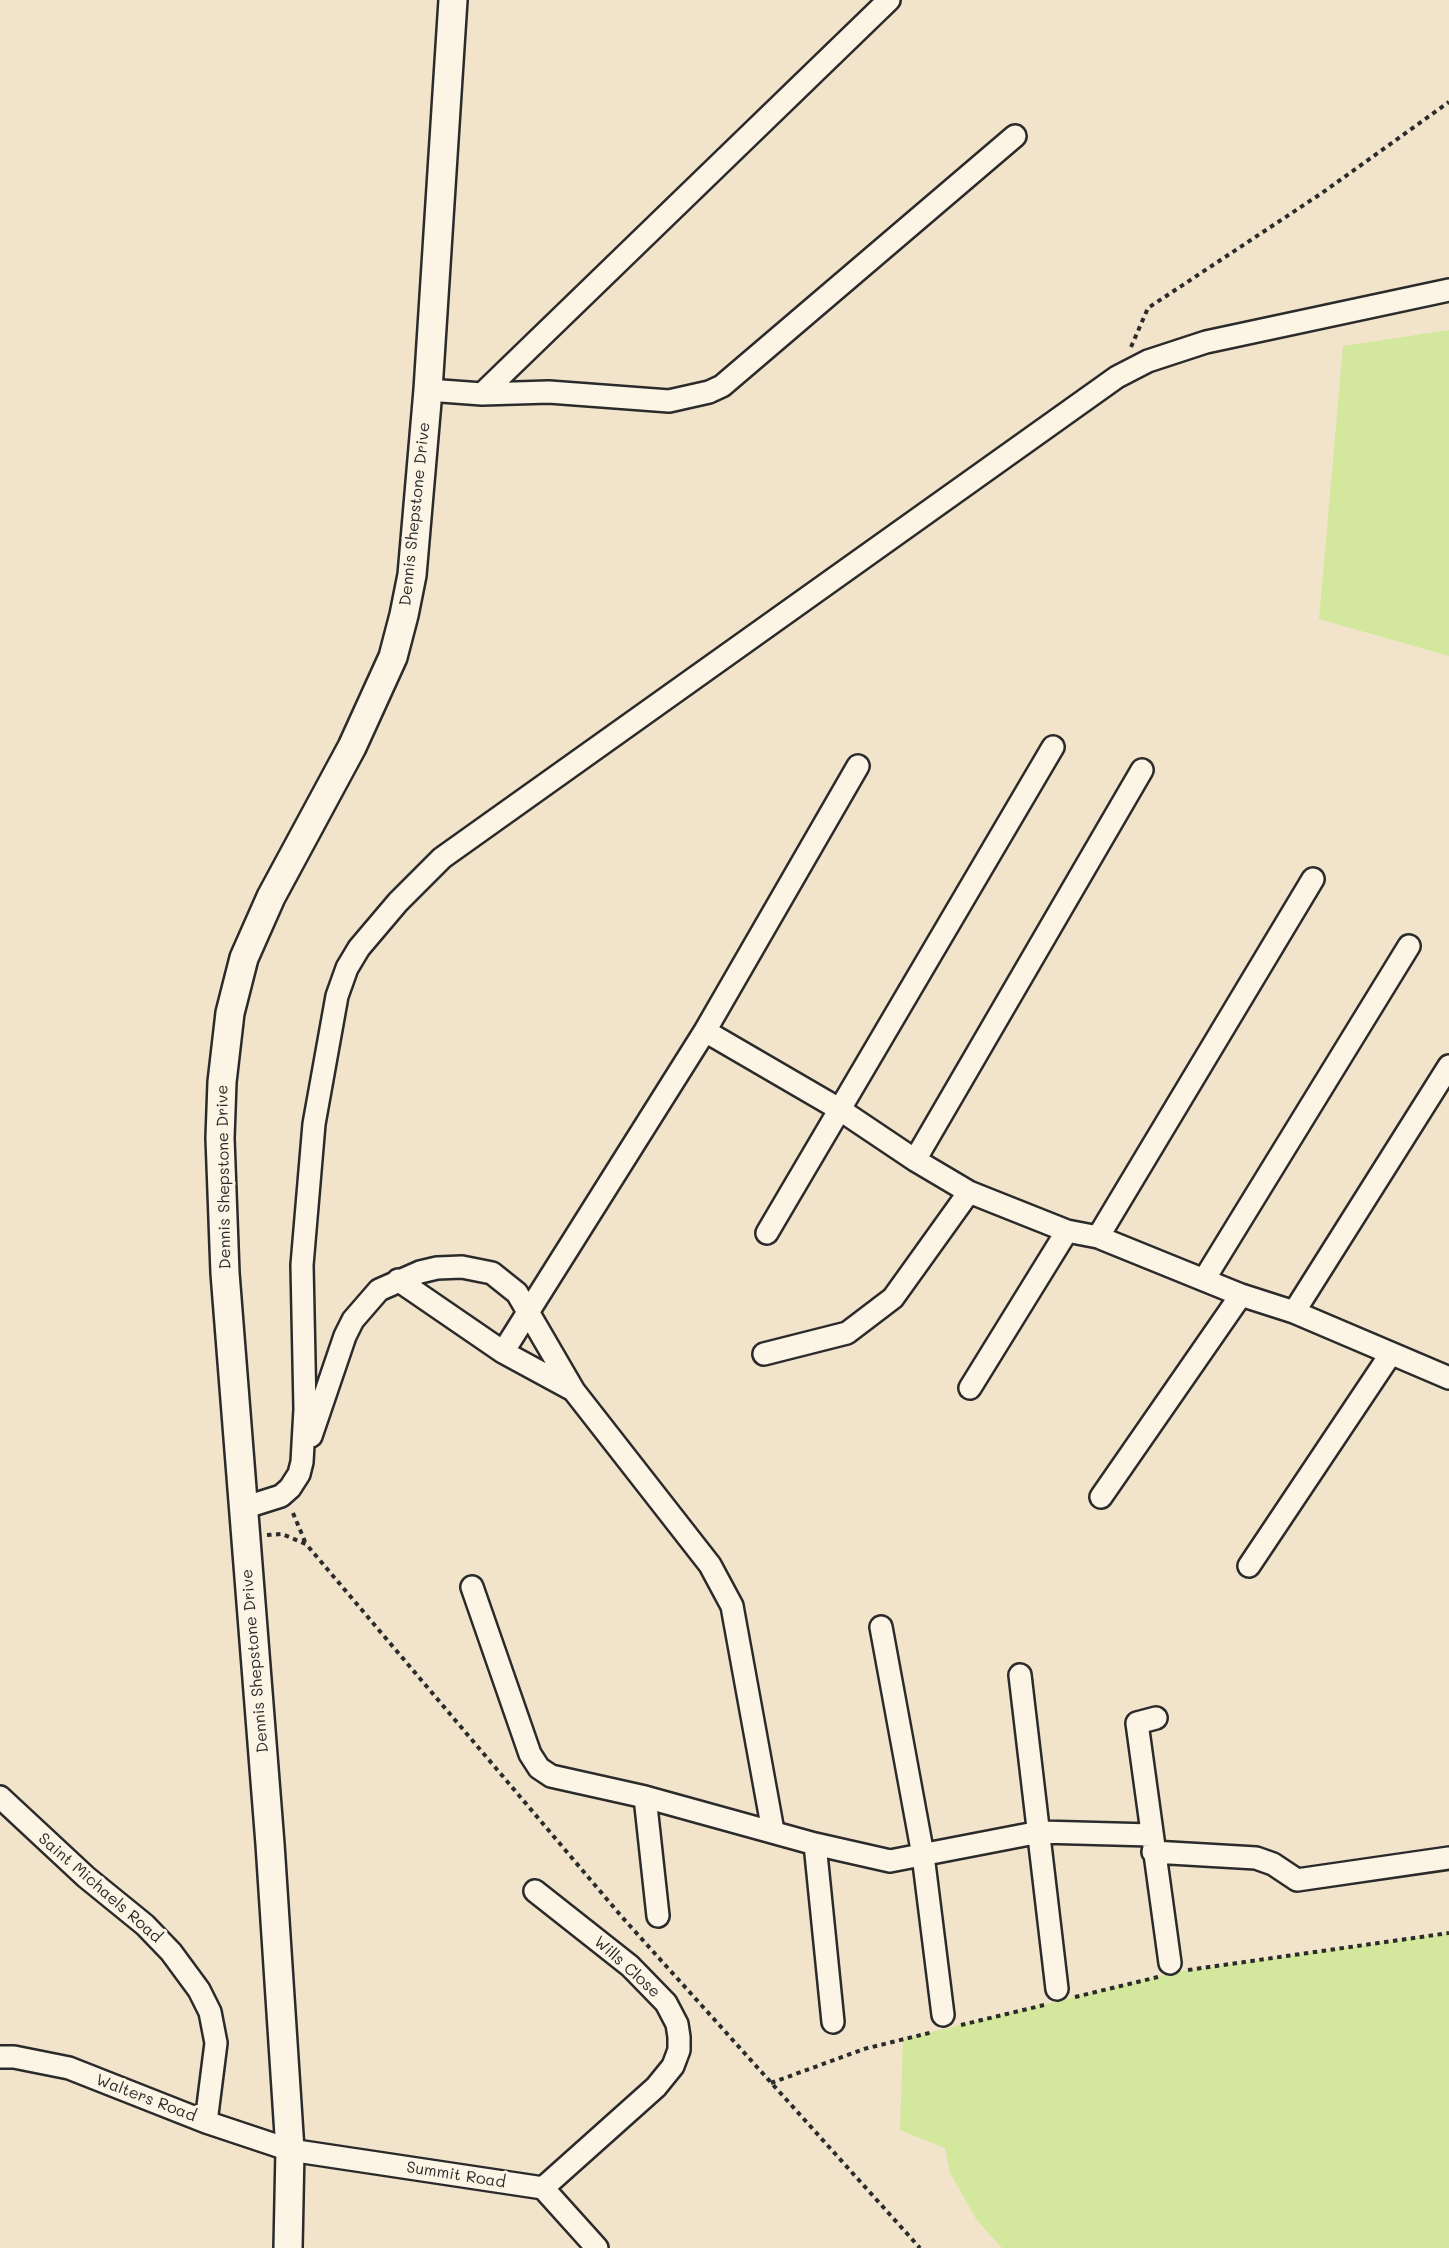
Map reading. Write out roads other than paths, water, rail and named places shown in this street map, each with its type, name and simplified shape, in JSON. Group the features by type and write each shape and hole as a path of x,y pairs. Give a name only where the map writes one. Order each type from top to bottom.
{"street":[{"name":"Dennis Shepstone Drive","path":"288,2248 290,2150 225,1273 220,1138 222,1082 230,1013 244,958 271,897 352,747 393,657 412,575 428,390 453,0"},
{"path":"482,394 889,0"},
{"path":"428,390 482,394 549,392 669,401 709,392 722,386 1015,136"},
{"path":"302,1462 305,1408 303,1265 314,1124 337,996 347,968 359,948 398,902 442,858 1117,377 1148,361 1206,342 1449,290"},
{"path":"767,1233 1053,747"},
{"path":"503,1352 705,1031 858,766"},
{"path":"915,1161 1142,770"},
{"path":"1098,1237 1313,879"},
{"path":"1205,1278 1409,946"},
{"path":"705,1031 839,1109 915,1161 969,1192 1067,1231 1098,1237 1205,1278 1241,1295 1294,1312 1390,1355 1449,1378"},
{"path":"1294,1312 1449,1066"},
{"path":"764,1354 847,1333 893,1298 969,1192"},
{"path":"970,1388 1067,1231"},
{"path":"243,1508 271,1501 290,1488 299,1474 345,1336 353,1320 379,1290 398,1280 437,1268 462,1268 492,1273 517,1293 530,1311 574,1390 710,1565 732,1606 773,1831"},
{"path":"398,1280 503,1352 574,1390"},
{"path":"1101,1497 1241,1295"},
{"path":"1249,1566 1390,1355"},
{"path":"472,1587 530,1754 539,1768 551,1776 645,1797 815,1844 890,1861 1040,1832 1152,1843 1256,1858 1273,1864 1297,1880 1449,1858"},
{"path":"881,1627 923,1856 946,2024"},
{"path":"1020,1675 1060,1997"},
{"path":"1156,1718 1137,1723 1152,1843 1174,1970"},
{"name":"Saint Michaels Road","path":"0,1797 86,1877 145,1925 171,1952 199,1990 210,2012 216,2043 206,2122"},
{"path":"645,1797 658,1916"},
{"path":"815,1844 833,2022"},
{"name":"Wills Close","path":"535,1891 630,1966 666,2003 677,2024 679,2037 679,2050 673,2066 656,2087 543,2188"},
{"name":"Walters Road","path":"0,2057 14,2057 69,2068 206,2122 290,2150"},
{"name":"Summit Road","path":"290,2150 543,2188"},
{"path":"543,2188 597,2248"}]}
